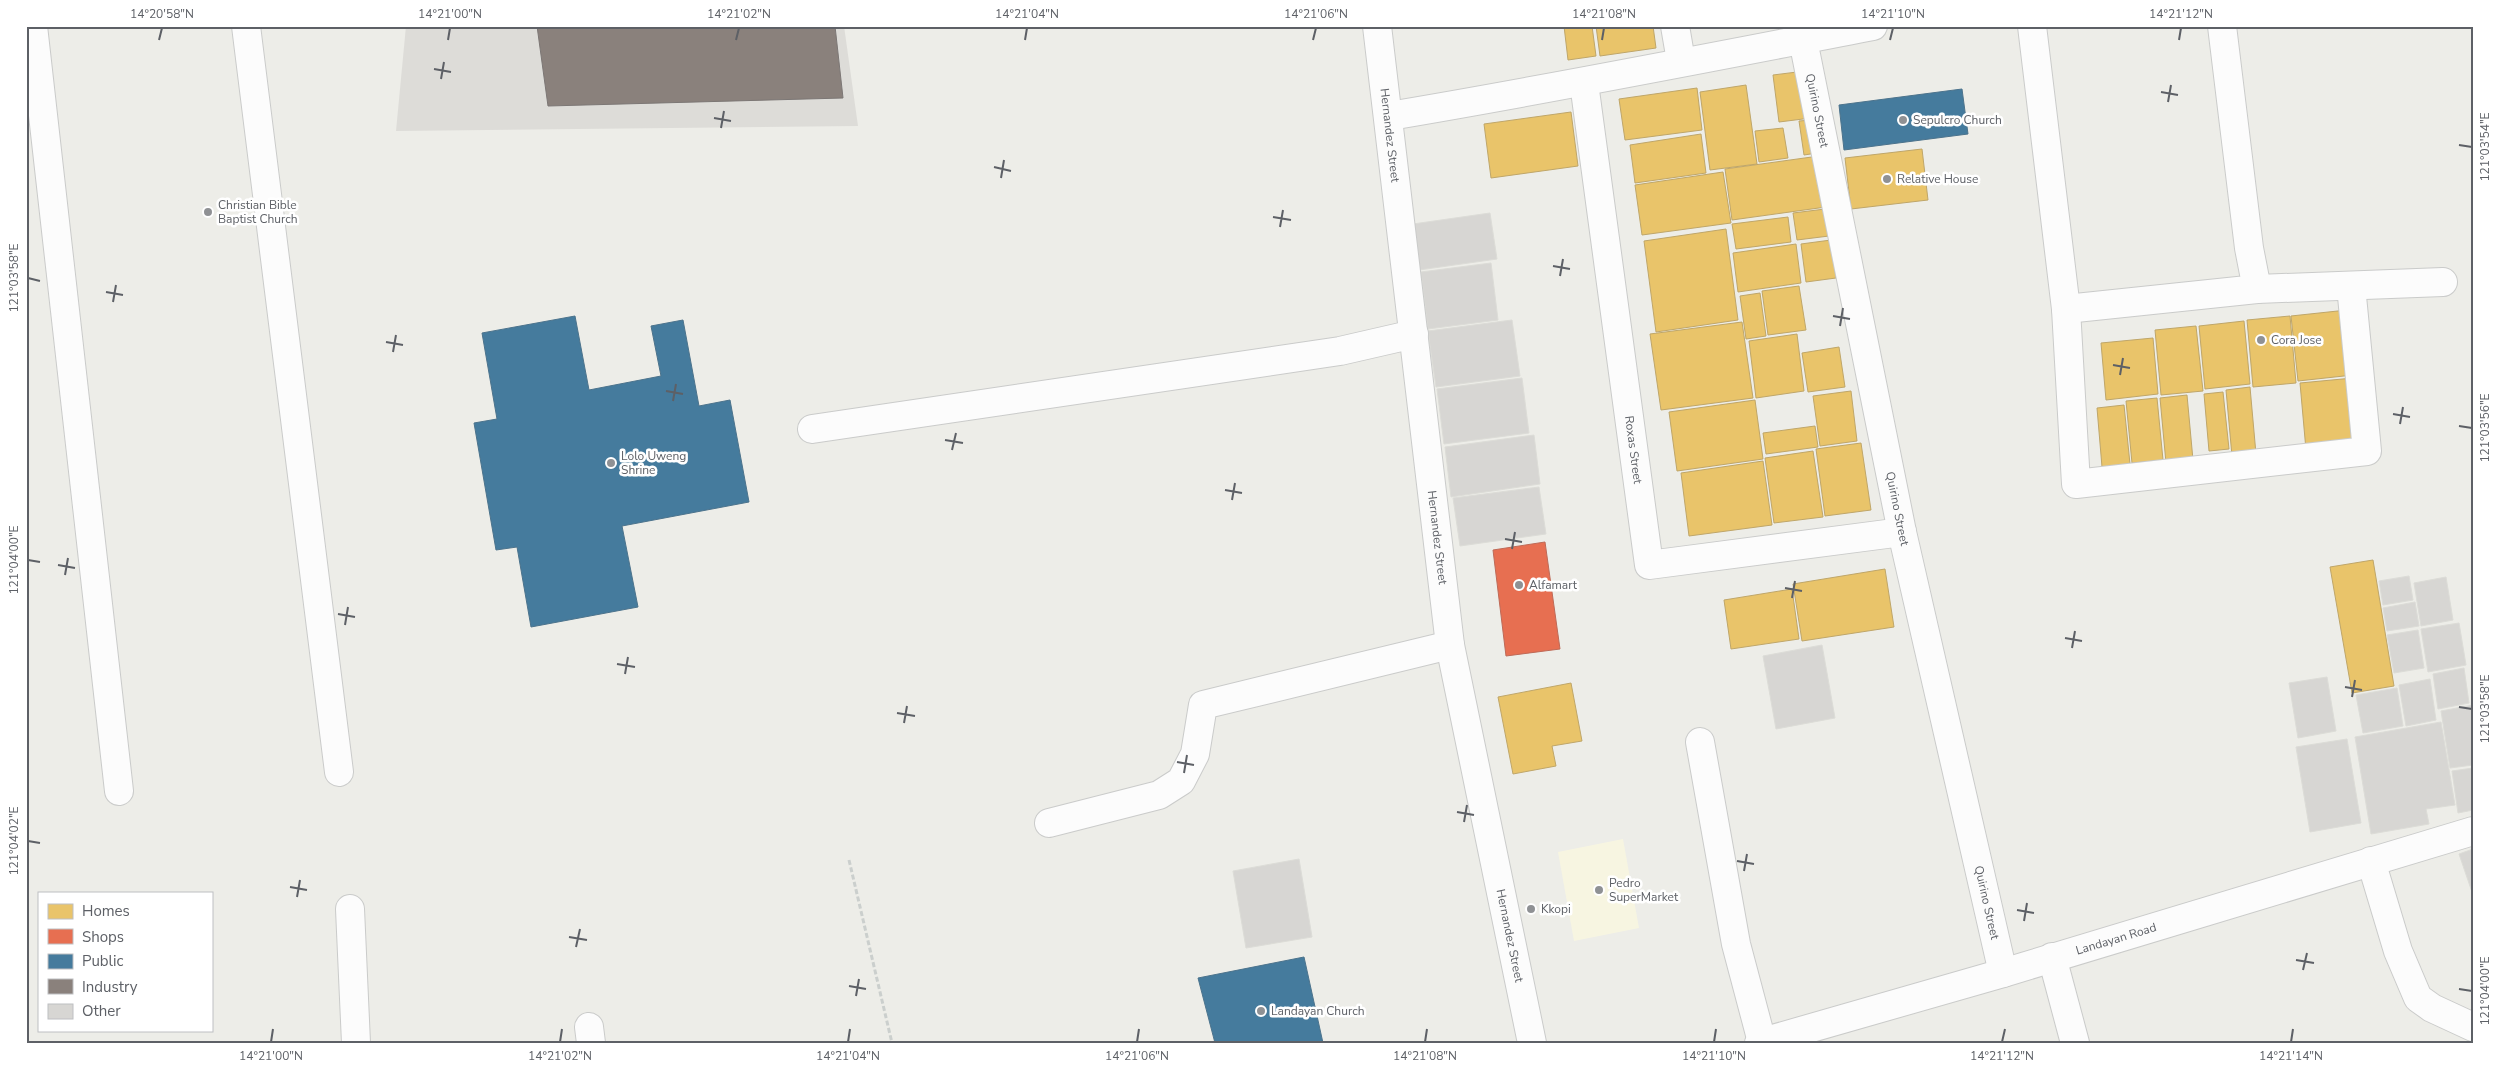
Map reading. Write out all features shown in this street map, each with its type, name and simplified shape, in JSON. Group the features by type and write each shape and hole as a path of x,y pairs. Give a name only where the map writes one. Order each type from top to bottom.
{"street":[{"path":"34,26 119,791"},
{"path":"246,26 339,772"},
{"name":"Hernandez Street","path":"1377,26 1450,645 1532,1043"},
{"path":"1675,26 1681,61"},
{"path":"1389,116 1584,83 1681,61 1873,26"},
{"path":"2032,26 2066,309 2076,484 2366,451 2351,286"},
{"path":"2222,26 2249,248 2257,289"},
{"name":"Quirino Street","path":"1803,40 1902,532 2003,973"},
{"name":"Roxas Street","path":"1584,83 1649,565 1902,532"},
{"path":"2066,309 2257,289 2442,282"},
{"path":"812,429 1340,351 1414,334"},
{"path":"1049,822 1159,795 1181,781 1195,754 1202,705 1450,645"},
{"path":"1700,742 1736,944 1761,1042"},
{"name":"Landayan Road","path":"1761,1042 2003,973 2473,831"},
{"path":"2371,861 2398,950 2418,998 2432,1008 2473,1027"},
{"path":"350,909 356,1043"},
{"path":"2052,957 2075,1043"}],"path":[{"path":"849,860 892,1043"}],"shaded area":[{"path":"406,26 844,26 858,126 396,131"},
{"name":"Pedro SuperMarket","path":"1623,839 1639,928 1574,941 1558,852"}],"building: Homes":[{"path":"1564,26 1592,26 1596,56 1568,60"},
{"path":"1596,26 1653,26 1656,48 1600,56"},
{"path":"1805,71 1811,118 1779,122 1773,75"},
{"path":"1746,85 1757,164 1710,170 1700,92"},
{"path":"1697,88 1702,130 1625,140 1619,99"},
{"path":"1571,112 1578,166 1491,178 1484,124"},
{"path":"1812,120 1817,153 1804,155 1799,121"},
{"path":"1783,128 1788,158 1759,162 1755,131"},
{"path":"1701,134 1706,173 1635,183 1630,145"},
{"name":"Relative House","path":"1922,149 1928,200 1851,209 1845,158"},
{"path":"1819,156 1826,207 1732,220 1725,169"},
{"path":"1723,172 1731,223 1642,235 1635,185"},
{"path":"1825,209 1829,236 1797,240 1793,213"},
{"path":"1788,217 1791,242 1736,249 1732,224"},
{"path":"1726,229 1738,320 1656,332 1644,241"},
{"path":"1831,240 1836,278 1806,282 1801,244"},
{"path":"1796,244 1801,283 1738,292 1733,253"},
{"path":"1799,286 1806,330 1768,335 1762,291"},
{"path":"1760,293 1766,336 1746,339 1740,296"},
{"path":"2347,310 2353,375 2298,381 2291,316"},
{"path":"2290,316 2296,383 2253,387 2247,320"},
{"path":"2244,321 2250,384 2205,389 2199,326"},
{"path":"1742,322 1753,398 1661,410 1650,334"},
{"path":"2196,326 2203,391 2161,395 2155,330"},
{"path":"1797,334 1804,391 1756,398 1749,341"},
{"path":"2153,338 2158,394 2106,400 2101,343"},
{"path":"1839,347 1845,387 1808,392 1802,353"},
{"path":"2353,378 2359,444 2306,450 2300,383"},
{"path":"2250,387 2256,454 2232,456 2226,390"},
{"path":"1851,391 1857,441 1820,446 1813,396"},
{"path":"2223,392 2229,449 2209,451 2204,394"},
{"path":"2187,395 2193,460 2166,463 2160,398"},
{"path":"2157,398 2163,460 2132,463 2126,401"},
{"path":"1755,400 1763,459 1677,471 1669,412"},
{"path":"2124,405 2130,464 2102,467 2097,408"},
{"path":"1815,426 1818,447 1766,454 1763,433"},
{"path":"1861,443 1871,510 1825,516 1816,449"},
{"path":"1813,451 1823,517 1774,523 1765,458"},
{"path":"1763,461 1772,525 1689,536 1681,473"},
{"path":"2373,560 2394,686 2352,693 2330,567"},
{"path":"1885,569 1894,627 1802,641 1793,584"},
{"path":"1792,589 1799,639 1731,649 1724,600"},
{"path":"1571,683 1582,741 1552,746 1556,766 1513,774 1498,697"}],"building: Shops":[{"path":"1545,542 1560,649 1506,656 1493,550"}],"building: Public":[{"name":"Sepulcro Church","path":"1962,89 1968,134 1844,150 1839,105"},
{"name":"Lolo Uweng Shrine","path":"575,316 589,390 661,376 651,326 683,320 699,406 730,400 749,502 622,526 638,607 531,627 517,547 496,550 474,423 497,419 482,333"},
{"name":"Landayan Church","path":"1304,957 1323,1043 1215,1043 1198,978"}],"building: Industry":[{"path":"537,26 835,26 843,98 548,106"}],"building: Other":[{"path":"1490,213 1497,259 1419,270 1413,224"},
{"path":"1491,263 1498,320 1428,329 1421,272"},
{"path":"1512,320 1520,376 1436,387 1428,331"},
{"path":"1522,378 1529,433 1444,444 1437,389"},
{"path":"1534,435 1540,484 1451,497 1445,447"},
{"path":"1539,487 1546,534 1460,546 1453,498"},
{"path":"2409,576 2413,600 2383,605 2379,581"},
{"path":"2446,577 2453,620 2421,626 2414,583"},
{"path":"2415,602 2419,626 2387,631 2383,608"},
{"path":"2459,623 2466,665 2428,672 2421,629"},
{"path":"2418,630 2424,668 2394,673 2387,635"},
{"path":"1822,645 1835,718 1776,729 1763,656"},
{"path":"2464,668 2469,703 2438,709 2433,674"},
{"path":"2327,677 2336,731 2298,738 2289,683"},
{"path":"2430,679 2436,720 2406,726 2399,685"},
{"path":"2397,688 2403,726 2363,733 2356,695"},
{"path":"2473,705 2473,765 2450,768 2441,711"},
{"path":"2441,722 2455,805 2426,809 2429,824 2371,834 2355,737"},
{"path":"2347,739 2361,823 2310,832 2296,747"},
{"path":"2473,768 2473,810 2458,813 2452,771"},
{"path":"2473,849 2473,895 2459,854"},
{"path":"1299,859 1312,937 1246,948 1233,871"}],"place":[{"name":"Sepulcro Church","path":"1903,120"},
{"name":"Relative House","path":"1887,179"},
{"name":"Christian Bible Baptist Church","path":"208,212"},
{"name":"Cora Jose","path":"2261,340"},
{"name":"Lolo Uweng Shrine","path":"611,463"},
{"name":"Alfamart","path":"1519,585"},
{"name":"Pedro SuperMarket","path":"1599,890"},
{"name":"Kkopi","path":"1531,909"},
{"name":"Landayan Church","path":"1261,1011"}]}
